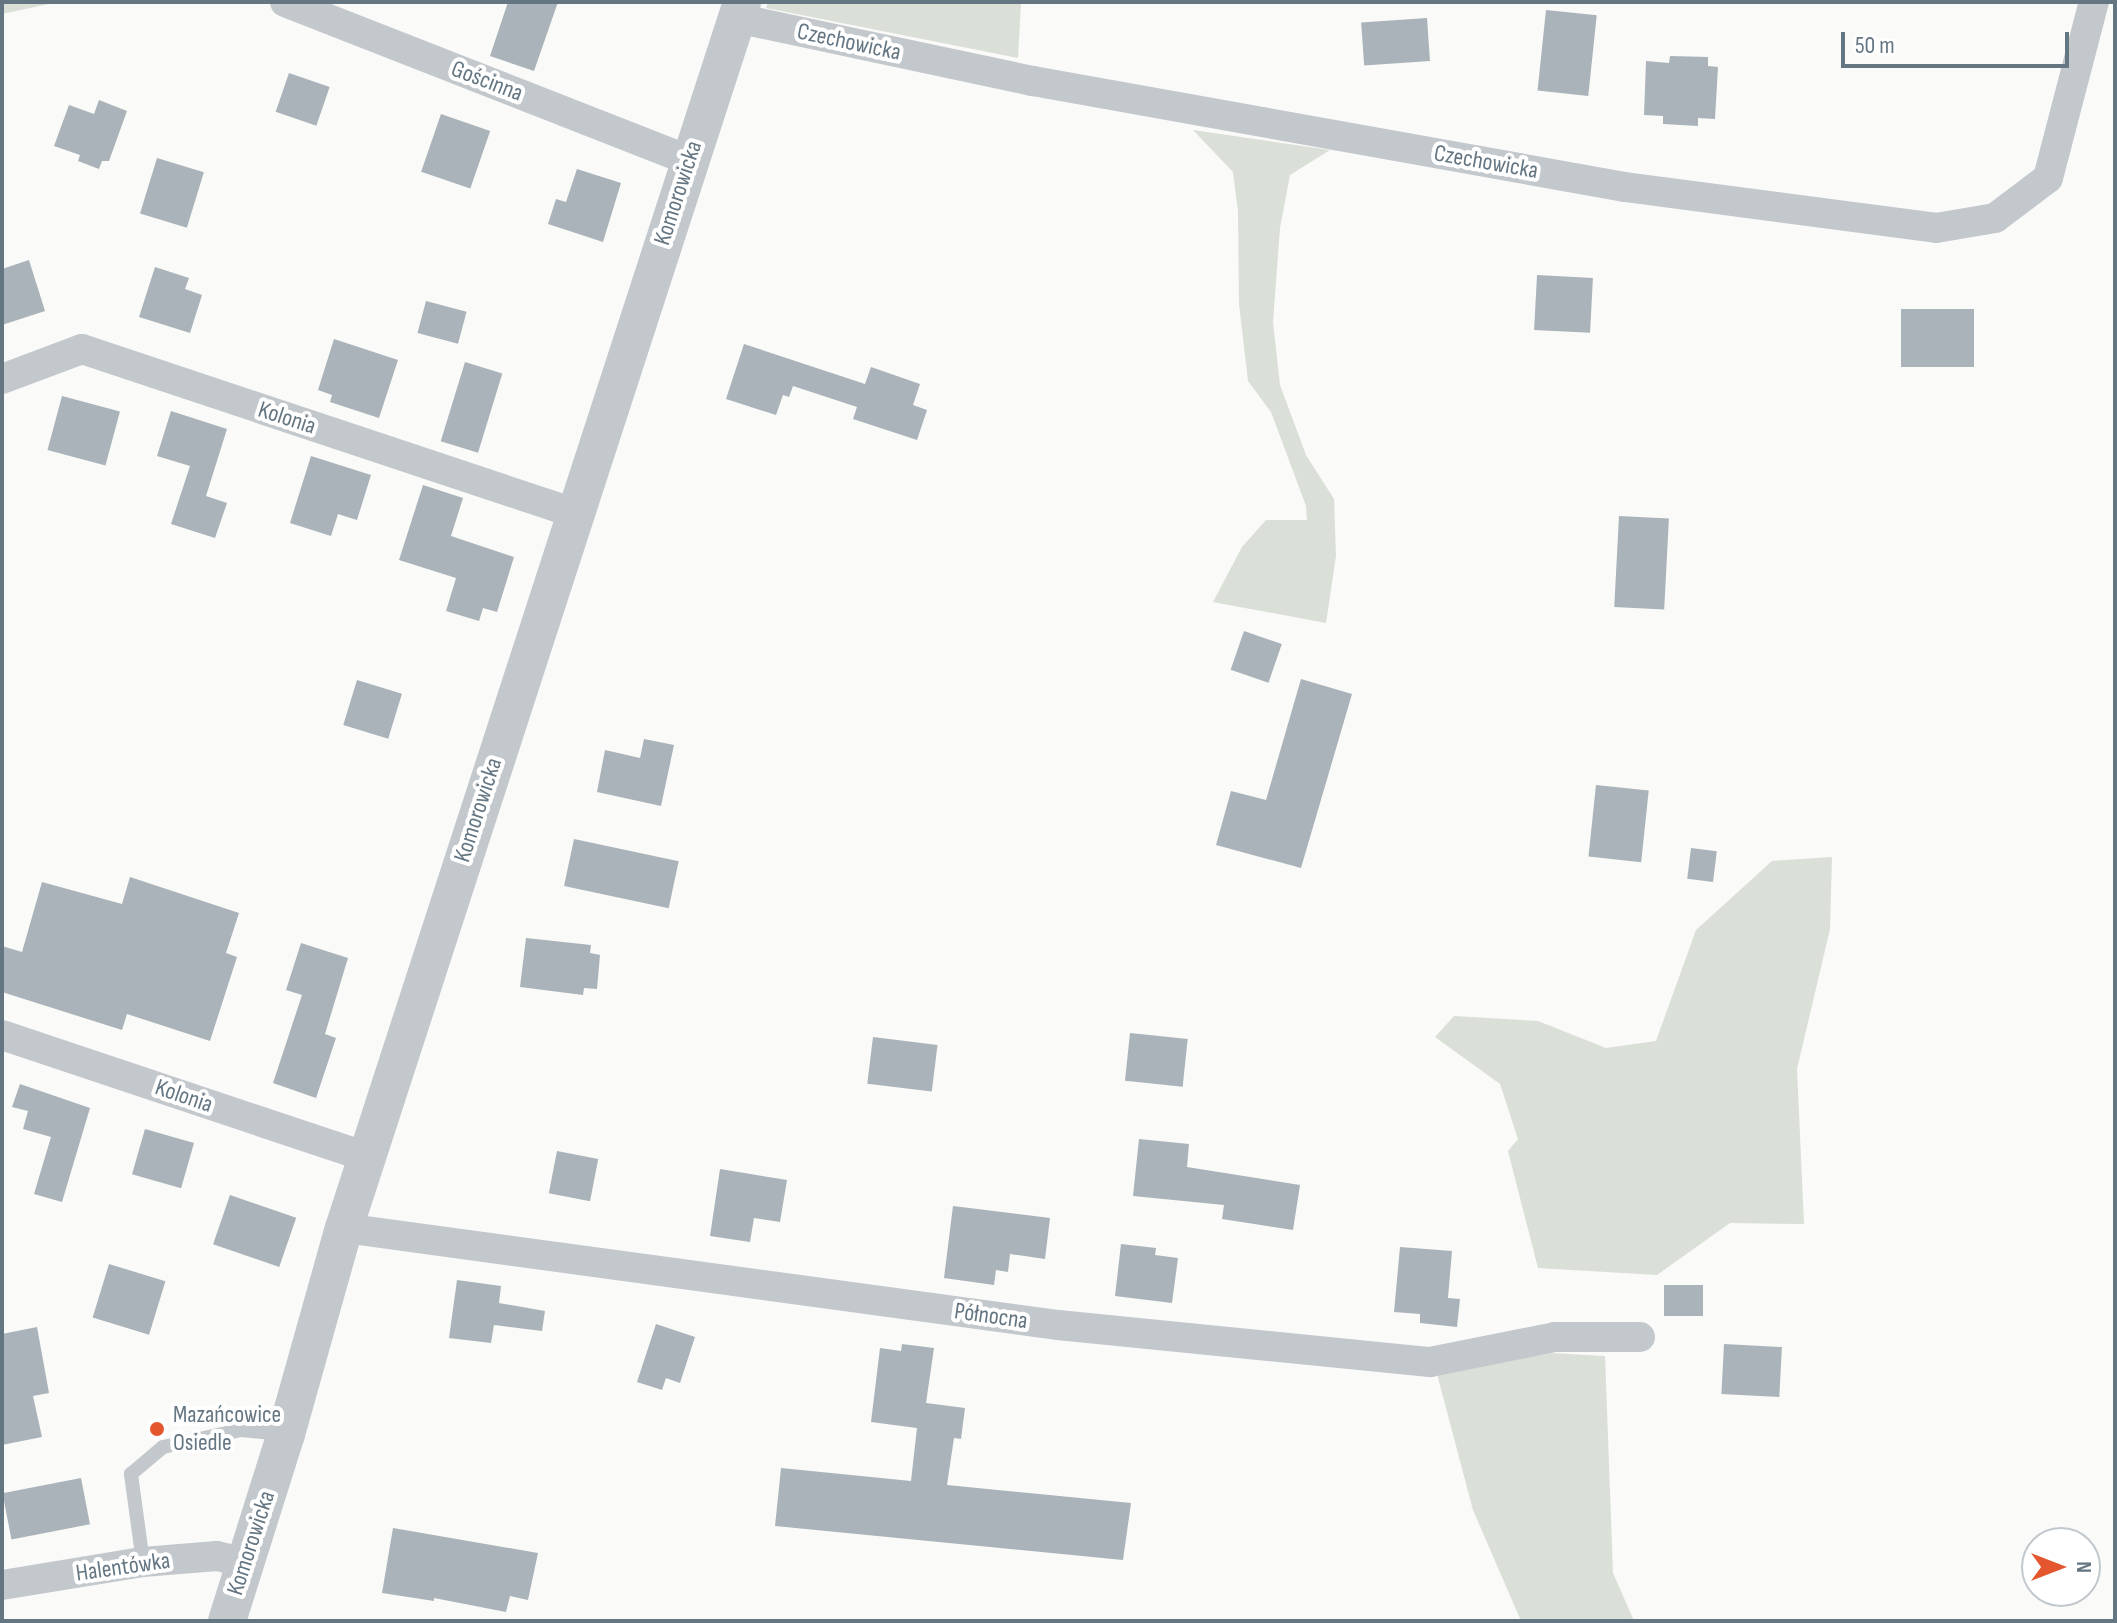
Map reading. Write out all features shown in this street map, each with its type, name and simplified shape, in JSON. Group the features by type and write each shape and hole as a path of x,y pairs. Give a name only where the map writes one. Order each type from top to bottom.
{"street":[{"name":"Gościnna","path":"285,2 688,160"},
{"name":"Czechowicka","path":"739,10 1033,81 1625,187 1936,228 1995,218 2048,178 2094,2"},
{"name":"Komorowicka","path":"227,1621 286,1434 366,1157 739,10"},
{"name":"Kolonia","path":"2,379 82,349 574,513"},
{"name":"Kolonia","path":"2,1035 366,1157"},
{"name":"Północna","path":"344,1228 1058,1325 1430,1362 1555,1337 1640,1337"},
{"name":"Halentówka","path":"2,1585 143,1562 217,1556 244,1562"}],"lane":[{"path":"143,1562 131,1474 163,1447 241,1430 286,1434"}],"shaded area":[{"path":"2,2 58,2 2,14"},
{"path":"768,2 1021,2 1018,58 766,8"},
{"path":"1193,130 1330,150 1290,175 1280,228 1273,322 1280,385 1306,455 1334,499 1336,556 1326,623 1213,602 1242,547 1266,520 1307,520 1306,506 1271,412 1248,381 1239,304 1238,211 1233,172"},
{"path":"1832,857 1830,929 1797,1069 1804,1224 1730,1223 1657,1275 1538,1268 1508,1151 1518,1139 1500,1084 1435,1037 1454,1016 1538,1021 1606,1048 1656,1041 1696,930 1772,861"},
{"path":"1551,1353 1605,1356 1613,1573 1634,1621 1521,1621 1473,1510 1437,1374"}],"building":[{"path":"508,2 558,2 534,71 490,56"},
{"path":"1546,10 1597,15 1588,96 1538,91"},
{"path":"1427,18 1430,61 1364,65 1361,23"},
{"path":"1670,56 1708,57 1708,66 1718,67 1715,119 1698,118 1698,126 1663,124 1663,116 1644,115 1646,61 1669,63"},
{"path":"289,73 330,87 316,126 276,112"},
{"path":"99,100 127,111 109,161 102,161 99,169 78,161 80,155 54,146 69,105 94,114"},
{"path":"441,114 490,131 470,189 421,172"},
{"path":"157,158 204,172 187,228 140,213"},
{"path":"577,169 621,183 603,242 548,224 556,199 566,202"},
{"path":"29,260 45,311 2,325 2,269"},
{"path":"155,267 189,278 185,289 202,295 190,333 139,317"},
{"path":"1537,275 1593,278 1590,333 1534,330"},
{"path":"426,301 467,312 458,344 417,333"},
{"path":"1901,309 1974,309 1974,367 1901,367"},
{"path":"334,339 398,360 379,418 330,402 332,395 318,390"},
{"path":"744,344 865,384 871,367 920,384 913,405 927,410 917,440 853,419 857,407 793,386 789,397 783,395 776,415 726,399"},
{"path":"465,362 502,373 478,453 441,441"},
{"path":"62,396 120,412 105,466 48,450"},
{"path":"171,411 227,429 206,496 227,503 215,538 171,524 190,466 157,456"},
{"path":"311,456 371,475 357,520 338,514 331,536 290,523"},
{"path":"423,485 463,498 451,536 514,557 497,612 483,608 479,621 446,611 456,578 399,560"},
{"path":"1619,516 1669,519 1664,609 1614,607"},
{"path":"1244,631 1282,644 1268,683 1231,670"},
{"path":"1301,679 1352,694 1301,868 1216,845 1231,791 1266,800"},
{"path":"357,680 402,694 388,739 343,725"},
{"path":"644,739 674,745 661,806 597,792 605,750 640,758"},
{"path":"1596,785 1649,791 1641,862 1588,857"},
{"path":"574,839 679,861 669,908 564,886"},
{"path":"1691,848 1717,851 1713,882 1687,879"},
{"path":"130,877 239,913 226,953 237,957 210,1041 127,1014 122,1030 2,992 2,946 22,952 42,882 122,904"},
{"path":"526,938 591,945 590,953 600,955 597,989 584,988 583,995 520,987"},
{"path":"301,943 348,958 325,1034 336,1038 316,1098 273,1083 302,995 286,990"},
{"path":"1130,1033 1188,1039 1183,1087 1125,1081"},
{"path":"873,1037 938,1045 932,1092 867,1084"},
{"path":"20,1084 90,1108 62,1202 34,1194 51,1137 23,1129 28,1111 12,1107"},
{"path":"145,1129 194,1143 181,1188 132,1174"},
{"path":"1139,1139 1189,1144 1187,1167 1300,1185 1293,1230 1222,1219 1224,1205 1133,1196"},
{"path":"557,1151 598,1159 590,1201 549,1193"},
{"path":"720,1169 787,1180 780,1222 754,1218 750,1242 710,1236"},
{"path":"230,1195 296,1218 279,1267 213,1244"},
{"path":"953,1206 1050,1218 1045,1259 1010,1254 1008,1272 996,1270 994,1285 944,1278"},
{"path":"1121,1244 1156,1248 1155,1255 1178,1258 1172,1303 1115,1296"},
{"path":"1400,1247 1452,1251 1448,1298 1460,1299 1457,1327 1420,1323 1420,1314 1394,1312"},
{"path":"109,1264 165,1281 149,1335 93,1318"},
{"path":"457,1280 501,1286 499,1303 545,1311 542,1331 494,1325 491,1343 449,1338"},
{"path":"1664,1285 1703,1285 1703,1316 1664,1316"},
{"path":"656,1324 695,1337 680,1383 666,1378 662,1390 637,1382"},
{"path":"37,1327 49,1393 33,1396 42,1437 2,1445 2,1334"},
{"path":"902,1344 934,1348 926,1403 965,1408 961,1439 954,1438 947,1485 1131,1503 1123,1560 775,1526 781,1468 911,1481 917,1428 871,1422 880,1348 901,1351"},
{"path":"1724,1344 1782,1347 1779,1397 1721,1394"},
{"path":"81,1478 90,1524 11,1539 2,1493"},
{"path":"393,1528 538,1553 528,1600 510,1596 506,1612 434,1598 434,1601 382,1593"}],"place":[{"name":"Mazańcowice Osiedle","path":"157,1429"}]}
